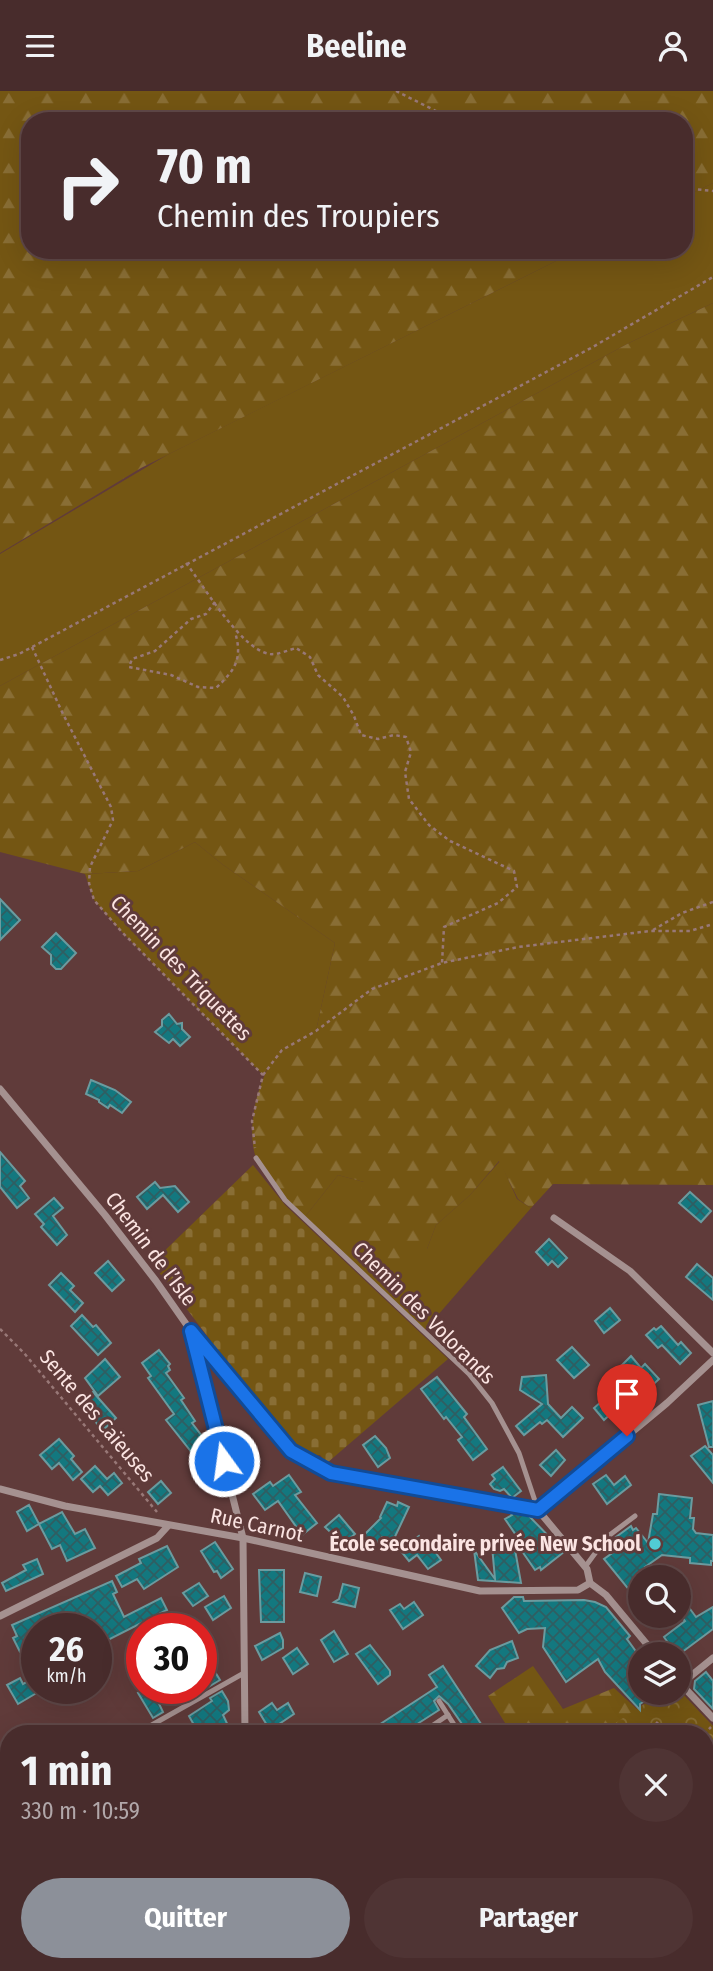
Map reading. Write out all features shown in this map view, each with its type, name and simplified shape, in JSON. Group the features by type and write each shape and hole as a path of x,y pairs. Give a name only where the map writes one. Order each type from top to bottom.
{"street":[{"name":"Chemin de l’Isle","path":"0,1089 105,1215 191,1331 243,1538 245,1725"},
{"path":"554,1218 630,1271 713,1353"},
{"path":"191,1331 291,1451 331,1473 538,1510 585,1567 590,1583 606,1595 645,1642"},
{"path":"538,1510 667,1403 713,1360"},
{"name":"Rue Carnot","path":"0,1489 65,1506 243,1538 480,1591 578,1590 590,1583"},
{"path":"0,1616 157,1538 168,1525"},
{"path":"691,1674 713,1657"},
{"path":"691,1695 713,1719"}],"lane":[{"name":"Chemin des Volorands","path":"256,1158 285,1200 469,1374 492,1403 519,1453 538,1510"},
{"path":"585,1567 607,1537 635,1515"},
{"path":"152,1725 244,1673"},
{"path":"439,1702 454,1725"},
{"path":"434,1725 448,1716"}],"path":[{"path":"396,91 438,112"},
{"path":"693,189 713,191"},
{"path":"0,660 19,655 591,348 713,277"},
{"path":"186,563 234,628 250,645 270,654 296,648 310,657 318,675 344,697 360,735 378,739 406,737 411,752 405,772 410,799 429,825 459,846 514,871 517,887 498,903 444,927 442,963"},
{"path":"215,602 205,614 191,619 155,651 132,659 129,667 171,675 198,687 216,688 237,662 240,647 234,628"},
{"name":"Chemin des Triquettes","path":"32,647 111,807 113,820 90,867 89,883 94,900 121,931 263,1075"},
{"path":"650,931 682,913 713,902"},
{"path":"256,1158 252,1121 263,1075 282,1050 316,1031 372,989 442,963 518,947 650,931 690,931 713,924"},
{"name":"Sente des Caïeuses","path":"0,1329 24,1353 168,1525"},
{"path":"656,1722 660,1725"}],"green space":[{"path":"0,91 713,91 713,183 693,193 693,112 21,112 21,259 560,259 141,468 0,553"},
{"path":"713,183 713,303 629,343 0,686 0,554 167,455 560,259 693,259 693,193"},
{"path":"713,303 713,1185 553,1184 531,1208 518,1199 499,1161 470,1195 436,1225 427,1249 380,1277 343,1231 364,1182 338,1175 304,1218 266,1175 253,1148 253,1118 267,1071 282,1050 316,1031 335,943 195,842 138,871 85,874 0,852 0,686 629,343"},
{"path":"195,842 335,943 316,1031 282,1050 263,1075 121,931 94,900 85,874 138,871"},
{"path":"500,1161 517,1199 531,1208 424,1331 304,1218 338,1175 364,1182 427,1249 436,1225 470,1195"},
{"path":"253,1165 285,1205 448,1359 327,1463 320,1455 310,1456 297,1448 211,1348 211,1341 152,1263"},
{"path":"533,1666 563,1709 614,1688 628,1701 628,1705 637,1709 641,1725 506,1725 488,1696"},
{"path":"691,1703 712,1725 612,1725 642,1705 691,1705"}],"building":[{"path":"0,899 20,920 0,940"},
{"path":"56,933 76,953 61,969 56,969 51,964 51,955 42,947"},
{"path":"169,1014 177,1024 182,1023 182,1029 190,1037 180,1046 173,1039 169,1043 155,1032"},
{"path":"91,1080 115,1090 131,1102 122,1113 110,1105 108,1108 86,1094"},
{"path":"0,1152 25,1181 20,1186 29,1198 17,1208 0,1187"},
{"path":"155,1182 160,1188 175,1186 189,1202 178,1212 163,1195 147,1209 137,1197"},
{"path":"690,1192 711,1211 701,1222 679,1203"},
{"path":"54,1198 63,1208 53,1216 67,1235 57,1245 41,1227 44,1224 35,1214"},
{"path":"549,1239 567,1258 558,1267 552,1261 548,1265 536,1252"},
{"path":"108,1261 124,1280 112,1291 95,1273"},
{"path":"697,1264 713,1278 713,1300 686,1277"},
{"path":"61,1273 74,1286 70,1290 83,1303 75,1312 49,1285"},
{"path":"610,1308 620,1320 604,1333 595,1321"},
{"path":"82,1315 93,1327 96,1325 111,1343 98,1355 71,1326"},
{"path":"661,1326 678,1345 681,1342 691,1353 680,1364 662,1345 658,1348 646,1335"},
{"path":"572,1347 589,1365 574,1378 557,1360"},
{"path":"159,1350 170,1364 170,1370 166,1373 184,1398 181,1400 195,1421 192,1423 215,1453 218,1465 200,1479 192,1468 200,1463 166,1420 174,1414 148,1378 151,1376 142,1363"},
{"path":"631,1356 641,1368 645,1364 659,1379 644,1393 630,1378 625,1378 625,1372 620,1367"},
{"path":"105,1359 120,1377 98,1396 85,1378"},
{"path":"546,1375 548,1404 561,1418 572,1407 583,1418 563,1437 547,1420 542,1424 540,1422 524,1435 516,1426 542,1404 520,1390 522,1377"},
{"path":"437,1377 467,1414 464,1417 487,1449 473,1460 458,1440 462,1437 421,1389"},
{"path":"93,1392 116,1418 102,1431 82,1402"},
{"path":"610,1394 617,1402 612,1407 615,1410 604,1420 594,1408"},
{"path":"713,1401 713,1447 709,1447 698,1405"},
{"path":"375,1436 386,1448 390,1458 378,1467 363,1445"},
{"path":"59,1439 74,1456 71,1459 82,1472 73,1480 59,1463 52,1469 40,1455"},
{"path":"705,1446 713,1455 713,1483 691,1456"},
{"path":"556,1450 565,1460 551,1476 540,1465"},
{"path":"95,1466 107,1479 114,1473 122,1483 108,1495 100,1486 93,1492 81,1479"},
{"path":"503,1467 521,1491 512,1498 504,1489 494,1489 490,1484 495,1479 492,1475"},
{"path":"289,1475 301,1492 295,1495 317,1523 302,1535 278,1501 265,1510 253,1494 270,1482 273,1486"},
{"path":"606,1475 614,1485 625,1476 631,1485 607,1504 593,1484"},
{"path":"161,1481 171,1493 158,1504 148,1492"},
{"path":"659,1494 692,1498 690,1518 694,1518 693,1529 696,1533 713,1535 713,1561 711,1565 690,1563 690,1558 662,1555 648,1565 628,1565 628,1589 604,1559 622,1546 616,1537 631,1526 633,1530 636,1528 648,1543 653,1514 657,1514"},
{"path":"387,1502 397,1506 398,1502 409,1507 391,1545 382,1537 368,1551 358,1541 381,1518"},
{"path":"29,1505 39,1524 27,1531 17,1512"},
{"path":"509,1511 527,1514 564,1552 541,1570 540,1567 535,1570 517,1544 522,1544 505,1519 512,1515"},
{"path":"62,1512 75,1534 85,1529 95,1548 67,1561 60,1545 52,1549 39,1524"},
{"path":"339,1515 355,1534 343,1544 325,1527"},
{"path":"419,1536 429,1551 433,1549 441,1560 428,1569 417,1555 409,1561 400,1550"},
{"path":"215,1542 233,1569 221,1578 201,1551"},
{"path":"514,1544 521,1583 478,1580 474,1550 495,1579 492,1546"},
{"path":"167,1546 178,1567 144,1589 137,1579 122,1587 116,1576 141,1563 139,1559"},
{"path":"37,1559 43,1574 6,1591 2,1583 26,1570 23,1565"},
{"path":"259,1570 284,1570 284,1622 261,1622"},
{"path":"305,1573 321,1577 317,1596 300,1592"},
{"path":"112,1581 117,1592 113,1594 124,1617 126,1616 126,1631 112,1638 112,1613 39,1613"},
{"path":"199,1583 208,1596 193,1606 183,1593"},
{"path":"343,1584 359,1588 355,1607 334,1602 339,1599"},
{"path":"224,1596 231,1608 217,1617 217,1613 209,1613 205,1607"},
{"path":"514,1597 523,1597 524,1601 584,1600 606,1607 630,1636 627,1639 629,1642 628,1697 605,1672 598,1659 566,1682 543,1647 545,1628 527,1629 519,1633 502,1608"},
{"path":"161,1598 167,1610 161,1613 132,1613"},
{"path":"414,1602 423,1615 403,1629 390,1610 400,1604 404,1609"},
{"path":"713,1607 713,1629 691,1646 691,1642 668,1642 664,1637 676,1628 691,1628 691,1610 696,1617"},
{"path":"21,1621 20,1652 13,1638 17,1636 12,1625"},
{"path":"334,1631 348,1654 334,1662 321,1640"},
{"path":"280,1633 283,1648 262,1660 255,1646"},
{"path":"512,1641 518,1658 507,1662 504,1668 497,1669 490,1678 476,1666 490,1650"},
{"path":"370,1645 390,1671 390,1675 378,1684 356,1654"},
{"path":"297,1648 308,1664 293,1674 283,1658"},
{"path":"443,1666 482,1725 463,1725 439,1696 434,1701 439,1710 416,1725 379,1725 437,1687 429,1675"},
{"path":"706,1672 713,1681 713,1709 694,1689 695,1681"},
{"path":"20,1678 21,1702 18,1704 7,1685"},
{"path":"222,1691 228,1701 229,1710 223,1715 228,1725 194,1725 189,1716 207,1704 217,1704 217,1694"},
{"path":"272,1703 277,1710 288,1703 294,1714 278,1725 267,1725 259,1712"},
{"path":"145,1704 159,1704 163,1712 153,1718"}],"place":[{"name":"École secondaire privée New School","path":"655,1544"}],"route":[{"path":"224,1461 191,1331 291,1451 331,1473 538,1510 627,1436"}]}
